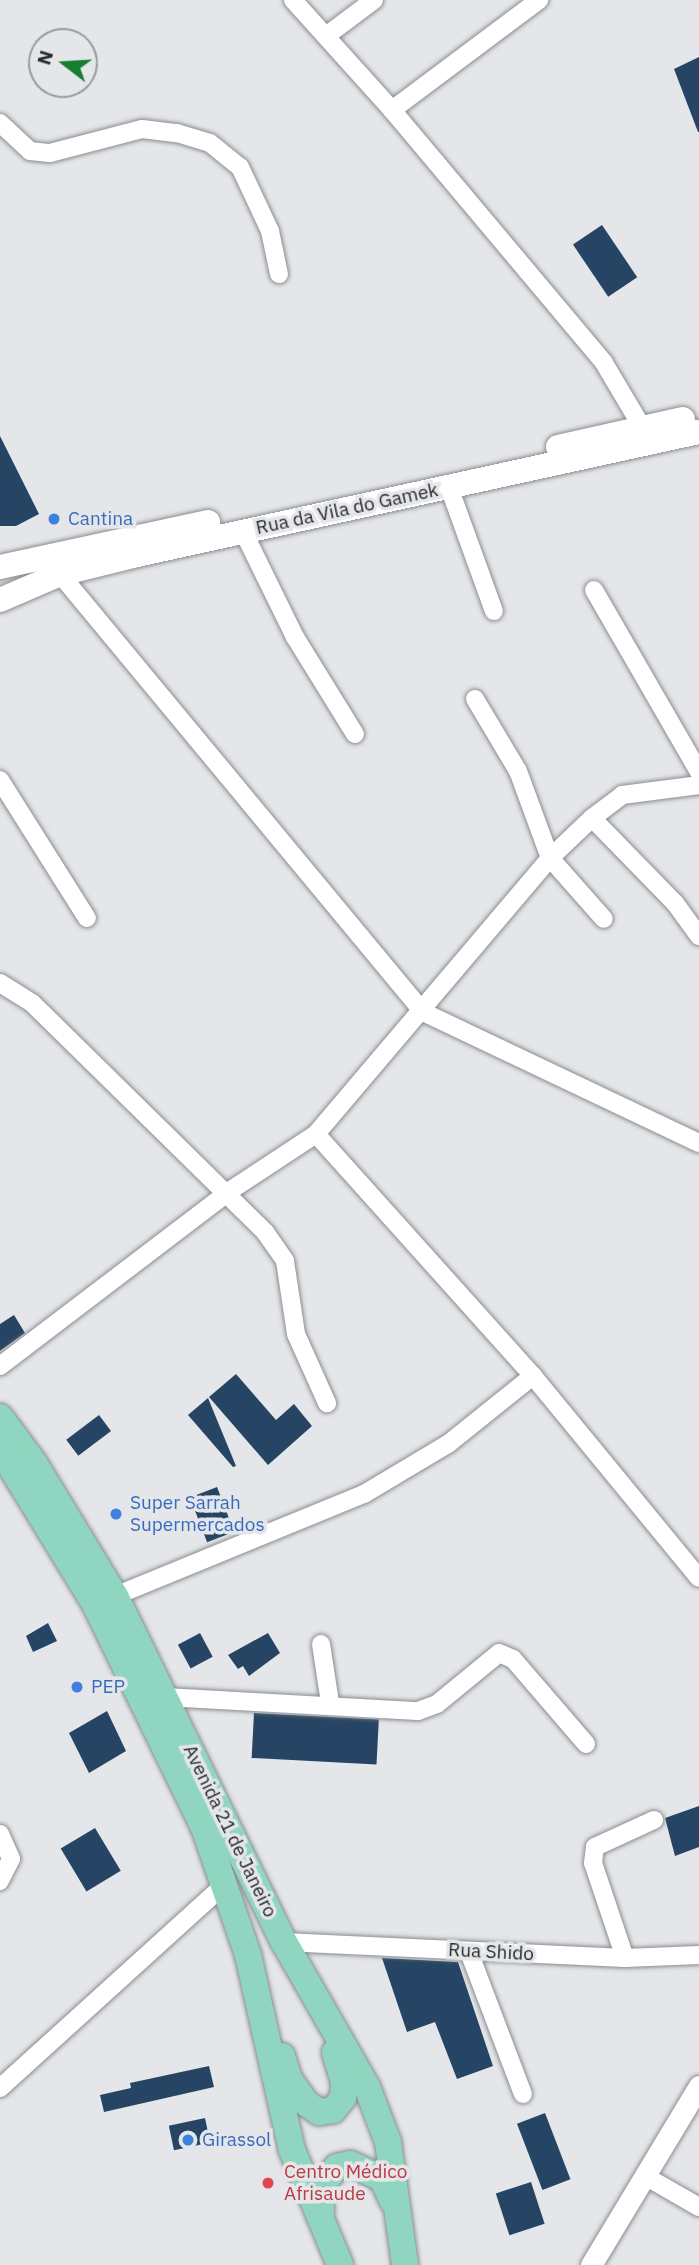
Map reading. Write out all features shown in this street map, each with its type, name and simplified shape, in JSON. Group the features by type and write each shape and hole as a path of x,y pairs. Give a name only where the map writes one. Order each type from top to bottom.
{"main road":[{"name":"Rua da Vila do Gamek","path":"0,567 699,415"},
{"name":"Rua da Vila do Gamek","path":"0,600 60,574 243,531 699,432"},
{"name":"Avenida 21 de Janeiro","path":"0,1417 65,1513 115,1596 284,1941 378,2114 388,2142 401,2220 405,2265"},
{"name":"Avenida 21 de Janeiro","path":"0,1449 95,1604 184,1782 225,1884 248,1955 292,2150 335,2255"},
{"path":"248,1955 289,2079 306,2103 319,2112 333,2110 343,2098 345,2082 305,1982"},
{"path":"335,2255 318,2200 320,2186 337,2167 359,2166 382,2178 401,2220"}],"street":[{"path":"293,0 393,110 604,363 636,411 642,428"},
{"path":"326,36 374,0"},
{"path":"393,110 539,0"},
{"path":"0,123 30,151 50,153 142,129 177,132 210,143 240,167 270,231 279,274"},
{"path":"449,487 494,611"},
{"path":"243,531 295,637 355,734"},
{"path":"60,574 423,1012 699,1143"},
{"path":"594,590 699,772"},
{"path":"475,699 519,771 550,858 604,919"},
{"path":"0,780 87,918"},
{"path":"0,1366 228,1192 316,1134 423,1012 550,858 592,818 622,795 699,785"},
{"path":"592,818 675,903 699,936"},
{"path":"0,983 32,1003 150,1121 228,1192 265,1232 285,1261 296,1334 327,1403"},
{"path":"316,1134 533,1376 699,1578"},
{"path":"115,1596 364,1494 448,1444 533,1376"},
{"path":"321,1644 330,1703"},
{"path":"164,1697 428,1709 499,1653 513,1658 586,1744"},
{"path":"625,1958 593,1863 595,1847 654,1820"},
{"path":"0,1834 11,1859 0,1881"},
{"path":"0,2088 225,1884"},
{"name":"Rua Shido","path":"284,1941 625,1958 699,1955"},
{"path":"468,1952 523,2094"},
{"path":"591,2265 699,2086"},
{"path":"645,2176 699,2207"}],"building":[{"path":"699,57 699,132 698,132 674,69"},
{"path":"602,225 637,277 608,297 573,245"},
{"path":"0,436 39,514 16,526 0,526"},
{"path":"14,1315 25,1333 0,1351 0,1324"},
{"path":"236,1374 276,1420 294,1404 312,1426 268,1465 209,1397"},
{"path":"208,1398 236,1466 233,1467 188,1415"},
{"path":"99,1415 111,1431 78,1456 66,1440"},
{"path":"217,1487 234,1532 207,1542 190,1497"},
{"path":"48,1623 57,1641 33,1652 26,1636"},
{"path":"200,1633 213,1657 191,1669 178,1645"},
{"path":"268,1633 280,1653 249,1676 243,1666 238,1669 228,1655"},
{"path":"107,1711 126,1751 89,1773 69,1733"},
{"path":"254,1713 379,1720 376,1764 252,1758"},
{"path":"699,1806 699,1847 675,1856 665,1818"},
{"path":"95,1828 121,1871 86,1891 61,1849"},
{"path":"382,1958 458,1962 493,2066 457,2079 435,2022 407,2032"},
{"path":"209,2066 214,2087 104,2112 100,2095 131,2088 130,2083"},
{"path":"545,2113 570,2179 542,2190 517,2124"},
{"path":"205,2118 210,2142 174,2150 169,2126"},
{"path":"531,2182 545,2224 509,2235 496,2193"}],"place":[{"name":"Cantina","path":"54,519"},
{"name":"Super Sarrah Supermercados","path":"116,1514"},
{"name":"PEP","path":"77,1687"},
{"name":"Girassol","path":"188,2140"},
{"name":"Centro Médico Afrisaude","path":"268,2183"}]}
